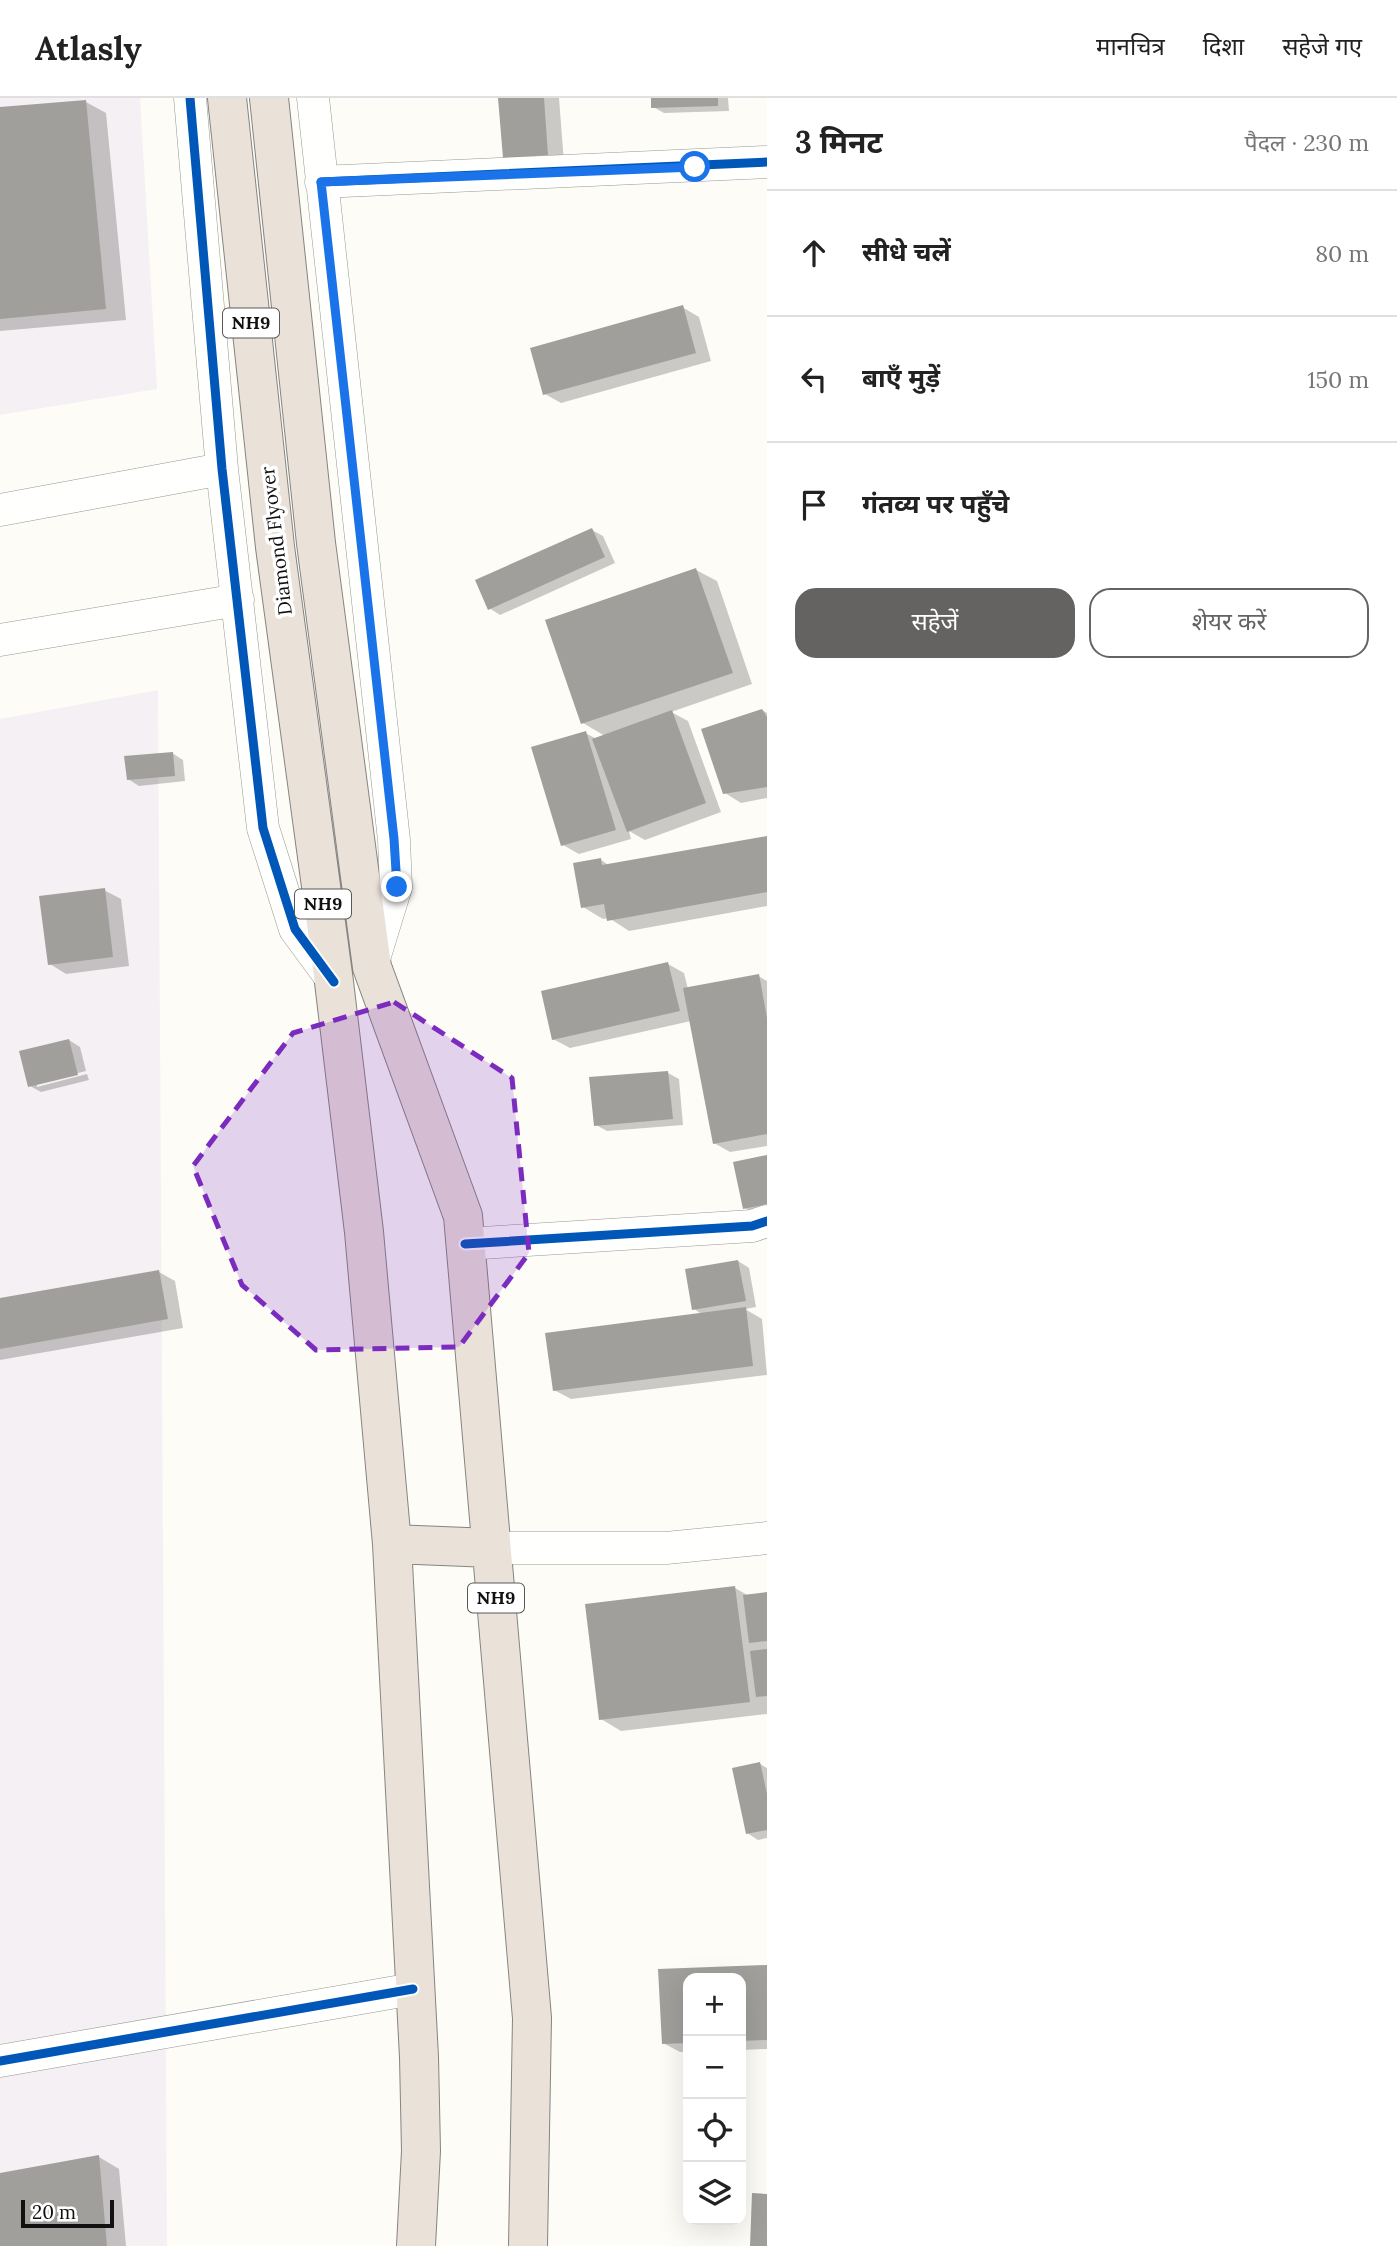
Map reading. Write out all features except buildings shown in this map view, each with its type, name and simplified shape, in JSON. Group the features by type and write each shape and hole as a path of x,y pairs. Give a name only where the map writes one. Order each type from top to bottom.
{"highway":[{"name":"Diamond Flyover","path":"227,98 275,547 334,982"},
{"name":"Diamond Flyover","path":"269,98 316,542 372,967"},
{"name":"NH9","path":"372,967 463,1216 532,2018 528,2246"},
{"name":"NH9","path":"334,982 364,1232 392,1544 421,2151 416,2246"},
{"path":"392,1544 491,1548"}],"street":[{"path":"190,98 222,469 263,828 295,929 334,982"},
{"path":"313,98 394,839 397,887 372,967"},
{"path":"321,182 767,162"},
{"path":"0,510 222,469"},
{"path":"0,640 238,600"},
{"path":"465,1244 752,1226 767,1221"},
{"path":"491,1548 666,1548 767,1538"},
{"path":"0,2061 413,1989"}],"highlighted area":[{"path":"394,1002 512,1078 529,1253 459,1347 316,1350 242,1285 193,1166 293,1033"}],"shaded area":[{"path":"0,98 140,98 157,389 0,415"},
{"path":"158,690 167,2246 0,2246 0,719"}],"cycle path":[{"path":"190,98 222,469 263,828 295,929 334,982"},
{"path":"321,182 767,162"},
{"path":"465,1244 752,1226 767,1221"},
{"path":"0,2061 413,1989"}],"route":[{"path":"397,887 394,839 321,182 695,167"}]}
